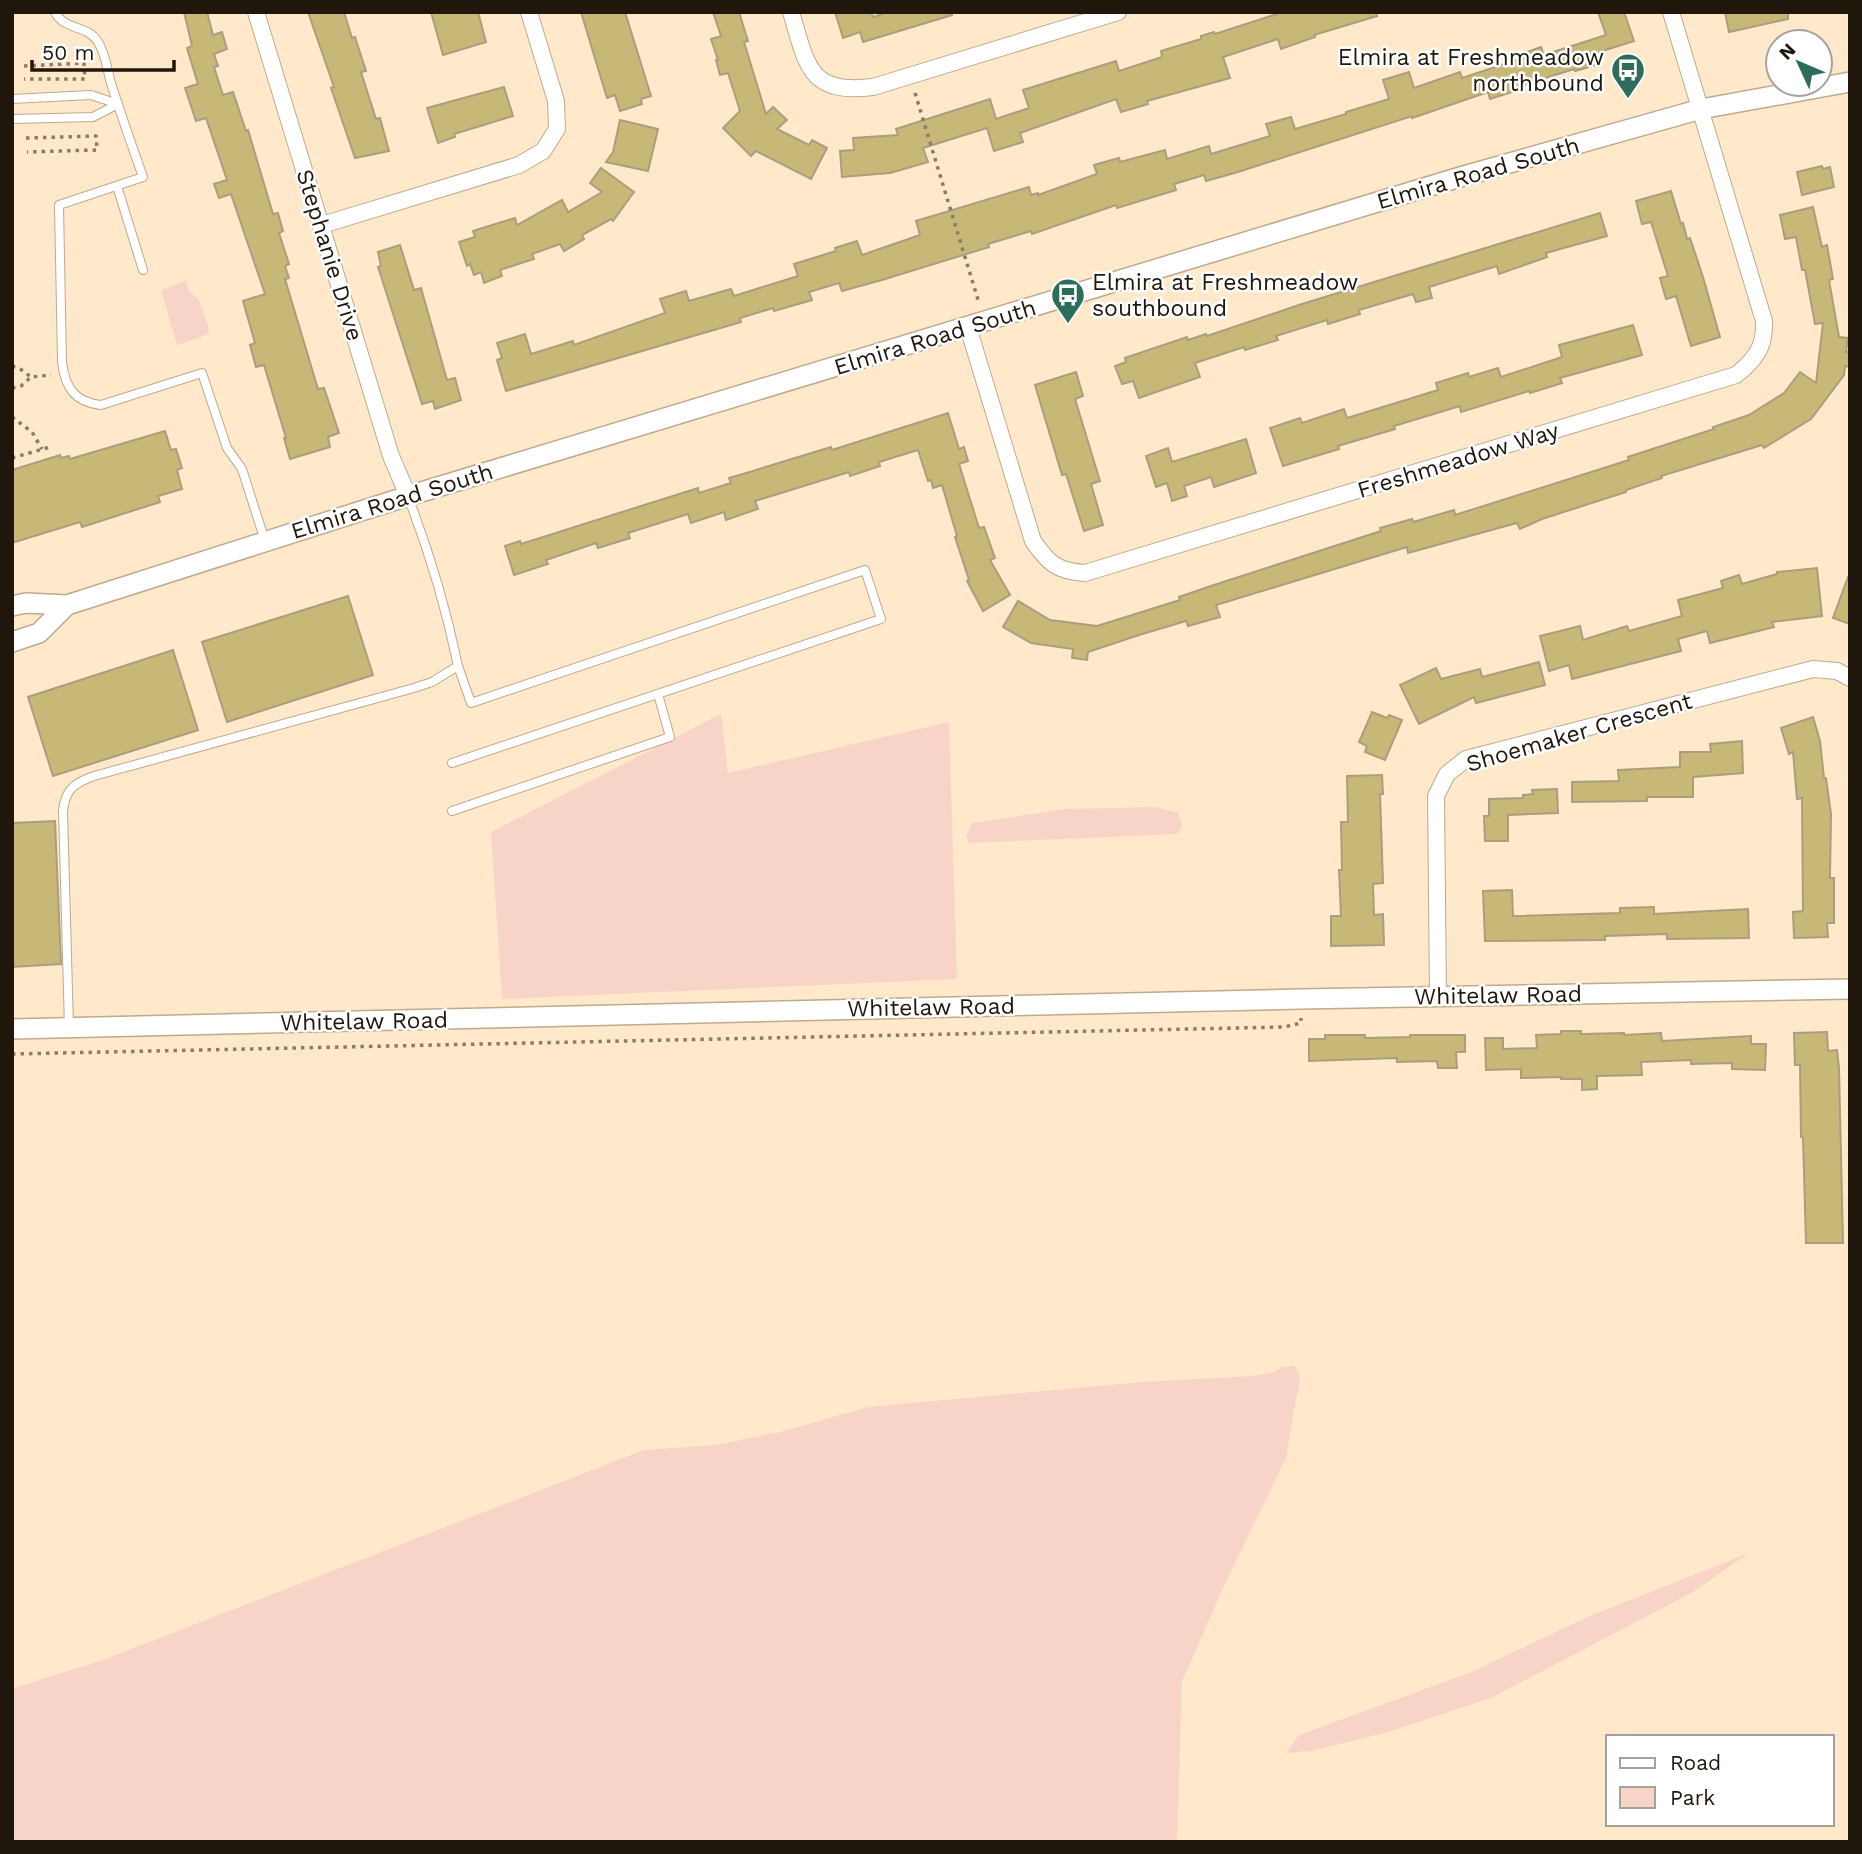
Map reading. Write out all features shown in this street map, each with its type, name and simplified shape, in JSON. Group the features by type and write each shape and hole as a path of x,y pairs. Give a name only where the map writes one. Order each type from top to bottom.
{"street":[{"name":"Stephanie Drive","path":"256,12 391,456 408,496"},
{"path":"322,225 519,165 543,151 556,130 556,101 529,12"},
{"path":"790,12 806,64 829,85 848,90 873,87 1118,12"},
{"name":"Freshmeadow Way","path":"977,324 1034,541 1046,560 1066,572 1085,573 1736,374 1754,360 1762,348 1764,321 1671,12"},
{"name":"Elmira Road South","path":"12,606 26,603 67,605 408,496 1460,177 1701,109 1850,82"},
{"name":"Elmira Road South","path":"12,642 39,633 67,605"},
{"name":"Shoemaker Crescent","path":"1438,996 1436,796 1447,774 1466,759 1813,669 1837,671 1850,678"},
{"name":"Whitelaw Road","path":"12,1030 1300,999 1850,989"}],"lane":[{"path":"55,12 58,18 69,26 85,28 102,48 143,177 59,205 65,382 76,396 91,404 101,405 202,373 227,448 242,469 265,541"},
{"path":"12,99 91,95 118,104"},
{"path":"12,118 93,117 118,104"},
{"path":"117,186 143,270"},
{"path":"408,496 425,541 458,666 471,703 865,570 881,619 452,763"},
{"path":"69,1027 63,811 66,794 72,786 94,776 414,688 432,682 458,666"},
{"path":"452,811 670,737 658,694"}],"path":[{"path":"24,66 84,63 85,79 24,79"},
{"path":"910,76 977,324"},
{"path":"26,138 96,136 97,150 27,152"},
{"path":"12,366 31,377"},
{"path":"12,388 21,386 31,377 64,374"},
{"path":"12,417 32,432 43,449"},
{"path":"13,457 50,447"},
{"path":"12,1054 1284,1027 1301,1023 1300,999"}],"green space":[{"path":"186,281 189,291 199,300 209,334 177,345 161,290"},
{"path":"721,714 728,773 949,722 957,979 502,999 491,832"},
{"path":"1156,807 1178,813 1183,827 1177,834 970,843 966,837 972,823 1066,809"},
{"path":"1295,1366 1300,1377 1286,1458 1223,1588 1182,1681 1177,1842 12,1842 14,1688 103,1660 644,1450 715,1445 780,1432 868,1407 1142,1382 1253,1376"},
{"path":"1749,1553 1693,1592 1491,1698 1385,1733 1311,1751 1286,1753 1299,1735 1469,1673 1590,1616"}],"building":[{"path":"184,12 207,12 213,35 222,32 227,49 214,54 218,66 214,67 223,95 233,92 246,131 248,130 273,214 278,213 283,231 279,233 289,264 285,266 289,278 285,279 318,389 324,388 339,433 328,437 330,447 290,459 264,365 256,367 250,345 255,343 243,301 265,294 231,194 219,198 214,184 227,180 206,118 196,121 185,88 198,84 187,48 192,46"},
{"path":"308,12 344,12 352,38 355,37 366,71 361,72 376,119 380,118 389,151 355,158"},
{"path":"431,12 478,12 486,42 443,55"},
{"path":"581,12 625,12 651,96 641,99 642,104 620,111 615,95 607,98"},
{"path":"713,12 739,12 748,41 744,42 766,114 773,107 787,120 777,129 809,145 812,140 827,148 811,179 756,151 751,156 723,128 740,111 728,73 720,75 711,39 721,36"},
{"path":"835,12 871,12 873,17 888,12 951,12 952,15 863,42 860,32 843,38"},
{"path":"1283,12 1376,12 1377,16 1314,35 1315,37 1281,49 1278,39 1223,57 1230,78 1147,101 1148,104 1121,112 1116,99 1020,133 1023,142 994,151 987,128 923,148 928,162 890,173 842,177 840,151 854,150 853,138 898,135 896,129 990,99 996,119 1029,108 1023,90 1116,61 1119,71 1162,57 1161,51 1201,39 1201,36"},
{"path":"1598,12 1624,12 1634,41 1596,53 1599,64 1514,88 1515,91 1490,99 1488,92 1238,172 1206,181 1204,175 1174,184 1176,190 1117,208 1116,205 1032,234 1031,231 988,244 989,247 882,280 842,291 839,283 809,292 812,300 774,311 773,308 740,318 741,322 506,391 497,360 502,358 497,343 525,334 531,354 573,341 574,345 665,313 660,299 686,291 689,301 731,289 734,296 798,276 794,264 836,251 835,248 857,241 862,255 920,235 916,221 1029,187 1031,195 1038,195 1097,174 1094,165 1119,158 1120,162 1165,150 1167,159 1209,146 1211,154 1270,136 1266,124 1291,117 1295,129 1389,99 1383,80 1409,72 1414,88 1460,72 1462,78 1526,57 1524,53 1541,47 1544,55 1606,35"},
{"path":"1725,12 1788,12 1788,19 1729,32"},
{"path":"504,87 513,116 454,134 455,137 438,143 427,108"},
{"path":"620,120 658,129 648,171 606,162 613,152"},
{"path":"1822,166 1823,169 1830,167 1834,187 1802,195 1797,172"},
{"path":"601,168 634,192 613,221 611,219 582,235 584,239 564,251 560,244 532,254 534,259 500,270 502,276 484,283 481,272 474,275 470,264 467,266 459,242 475,237 473,231 515,218 517,225 562,200 568,212 602,192 590,183"},
{"path":"1671,191 1687,239 1690,238 1720,337 1691,346 1676,296 1666,299 1660,278 1668,276 1651,222 1642,224 1636,201"},
{"path":"1813,207 1822,247 1827,245 1833,279 1829,280 1839,337 1848,338 1846,352 1850,352 1850,367 1845,366 1844,375 1811,419 1764,448 1762,445 1661,476 1662,478 1626,492 1542,519 1520,529 1517,523 1408,553 1407,547 1216,605 1220,617 1188,626 1186,621 1139,635 1088,652 1087,660 1072,658 1073,649 1031,643 1003,627 1018,601 1050,620 1097,626 1381,531 1380,528 1454,510 1455,515 1629,460 1628,457 1749,415 1784,393 1800,372 1816,383 1823,323 1815,324 1796,237 1785,239 1780,215"},
{"path":"1600,213 1607,236 1546,253 1547,257 1499,274 1497,266 1429,287 1432,298 1416,302 1413,294 1359,310 1360,314 1328,324 1327,320 1276,336 1278,340 1245,350 1244,347 1195,363 1200,377 1139,398 1133,381 1122,384 1115,366 1126,362 1125,358 1187,337 1188,340 1206,334 1207,336 1302,304"},
{"path":"400,245 414,290 421,288 447,380 455,378 461,400 435,409 433,401 422,404 378,267 381,266 378,252"},
{"path":"1633,325 1642,355 1560,378 1562,383 1530,393 1529,391 1461,412 1460,406 1394,426 1395,429 1283,466 1270,428 1300,418 1302,423 1344,409 1347,418 1438,390 1436,383 1468,373 1469,377 1498,368 1501,377 1562,357 1559,345"},
{"path":"1076,372 1083,396 1075,399 1100,481 1091,484 1103,525 1084,531 1066,474 1062,475 1035,385"},
{"path":"948,413 959,449 964,447 968,461 959,464 979,528 984,527 995,558 990,560 1010,595 983,611 967,581 969,580 942,485 933,488 931,480 928,481 918,450 879,462 880,466 850,476 849,472 755,501 758,509 726,520 724,512 691,523 688,514 628,533 630,538 598,548 596,543 546,560 548,564 514,575 505,546 520,541 521,544 698,488 699,493 731,483 729,478 831,447 832,450"},
{"path":"165,431 171,450 176,449 182,468 177,470 182,489 158,496 160,502 82,527 80,522 12,543 12,470 60,455 61,458 69,456 70,459"},
{"path":"1246,439 1256,473 1214,487 1211,477 1184,486 1187,496 1172,501 1167,483 1156,487 1146,456 1168,448 1172,462"},
{"path":"1817,568 1822,616 1772,622 1774,627 1710,643 1707,631 1678,639 1681,651 1572,679 1569,665 1549,671 1540,636 1580,626 1583,640 1627,626 1629,631 1682,616 1678,600 1723,588 1721,581 1739,575 1742,584 1777,572"},
{"path":"1850,577 1850,624 1833,618"},
{"path":"348,596 373,675 227,722 202,642"},
{"path":"173,650 198,730 53,776 28,697"},
{"path":"1539,662 1545,685 1476,703 1474,697 1419,724 1400,685 1436,668 1441,679 1480,669 1482,677"},
{"path":"1372,712 1402,720 1385,760 1365,752 1367,746 1359,742"},
{"path":"1813,717 1820,741 1831,814 1830,878 1834,878 1834,923 1827,923 1828,937 1794,938 1793,912 1803,911 1802,798 1797,799 1793,752 1789,754 1781,728"},
{"path":"1742,741 1743,773 1693,777 1693,797 1572,802 1572,782 1619,781 1618,770 1680,767 1680,752 1711,752 1710,744"},
{"path":"1382,775 1383,794 1380,794 1383,883 1373,884 1374,915 1383,914 1384,945 1331,946 1331,916 1341,916 1341,822 1348,822 1347,776"},
{"path":"1557,789 1558,813 1508,815 1508,841 1485,841 1484,816 1489,816 1489,799 1523,798 1523,795 1533,794 1532,790"},
{"path":"55,821 61,964 12,967 12,823"},
{"path":"1512,890 1513,916 1620,913 1620,908 1654,907 1654,914 1748,909 1749,938 1667,939 1667,934 1605,936 1605,940 1485,941 1483,891"},
{"path":"1561,1031 1624,1035 1661,1033 1662,1041 1751,1036 1751,1044 1766,1044 1765,1070 1732,1069 1732,1063 1691,1064 1691,1060 1641,1062 1642,1075 1597,1076 1597,1089 1582,1090 1582,1079 1521,1078 1521,1069 1486,1070 1485,1038 1503,1038 1503,1049 1537,1048 1536,1035 1561,1034"},
{"path":"1827,1032 1828,1051 1837,1050 1839,1068 1843,1243 1806,1243 1800,1065 1795,1065 1794,1033"},
{"path":"1325,1035 1365,1035 1365,1038 1465,1035 1465,1052 1456,1052 1457,1068 1438,1068 1437,1061 1397,1062 1397,1058 1309,1061 1309,1039 1325,1039"}],"place":[{"name":"Elmira at Freshmeadow northbound","path":"1628,100"},
{"name":"Elmira at Freshmeadow southbound","path":"1068,325"}]}
